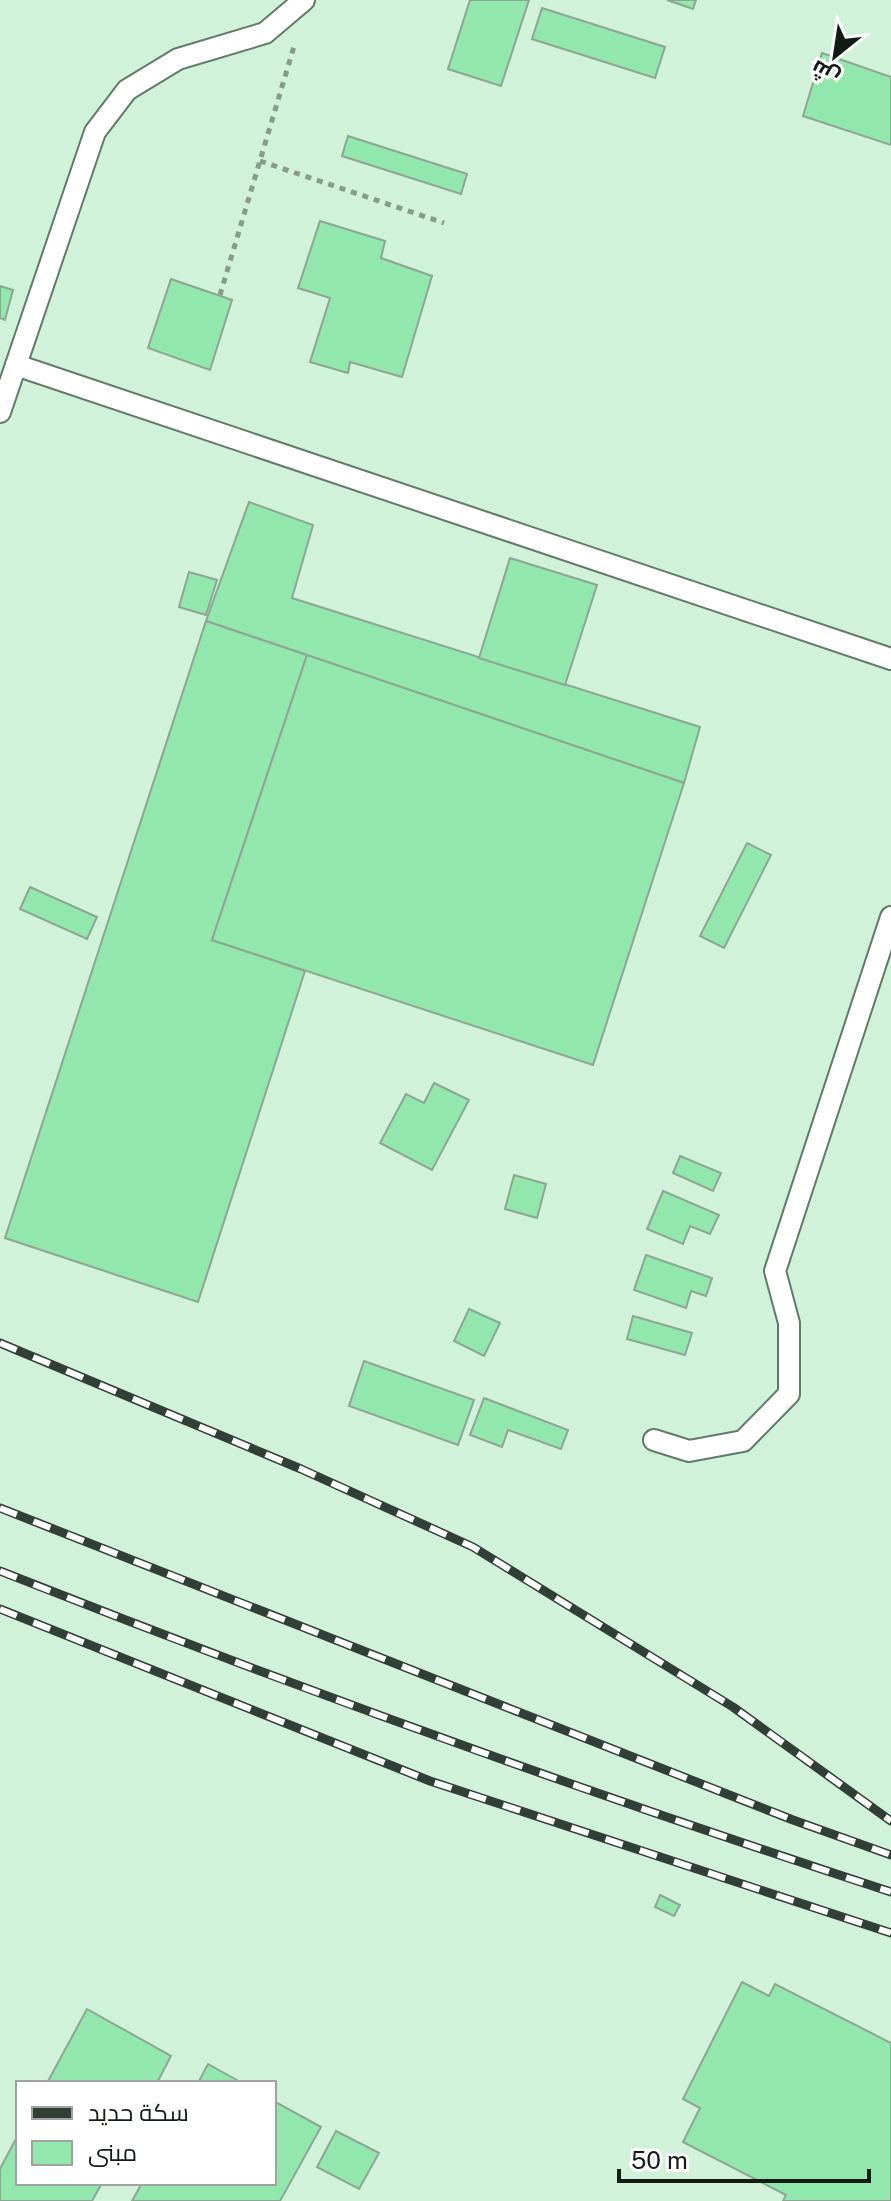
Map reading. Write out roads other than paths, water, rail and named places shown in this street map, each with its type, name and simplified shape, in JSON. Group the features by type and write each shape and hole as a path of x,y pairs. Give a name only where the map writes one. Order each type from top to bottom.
{"lane":[{"path":"0,412 95,132 127,90 178,59 265,33 304,0"},
{"path":"16,365 891,659"},
{"path":"654,1440 689,1451 743,1441 789,1394 789,1323 775,1271 891,917"}],"railway":[{"path":"0,1343 301,1469 473,1547 733,1707 891,1821"},
{"path":"0,1508 793,1820 891,1855"},
{"path":"0,1571 443,1738 891,1892"},
{"path":"0,1609 430,1781 891,1933"}]}
